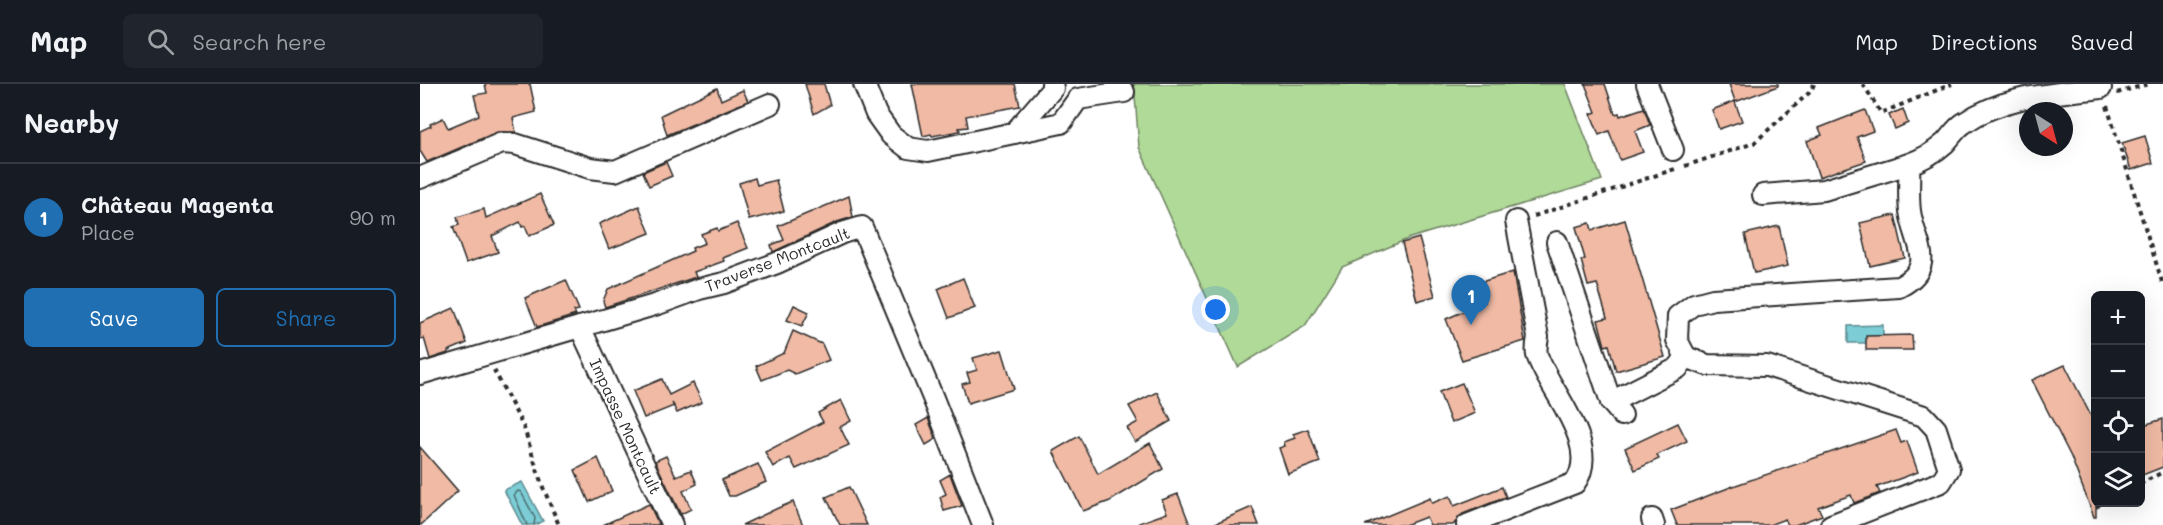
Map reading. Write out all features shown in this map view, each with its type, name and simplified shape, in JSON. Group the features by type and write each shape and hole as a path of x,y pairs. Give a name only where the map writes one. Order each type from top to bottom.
{"street":[{"path":"864,84 876,114 891,135 908,147 928,151 1061,123 1078,99 1124,92"},
{"path":"1014,133 1053,88 1052,84"},
{"path":"1647,84 1673,150"},
{"path":"1763,195 1824,190 1909,164 1928,156 1944,144 1963,123 2015,99 2102,90"},
{"path":"420,178 502,143 515,144 590,168 615,171 770,104"},
{"path":"1831,525 1941,482 1949,469 1936,429 1924,416 1767,366 1707,365 1686,357 1677,340 1678,316 1694,304 1713,299 1899,287 1909,282 1919,273 1923,259 1910,211 1909,164"},
{"path":"1467,525 1489,521 1575,483 1581,474 1579,436 1537,353 1538,337 1516,221"},
{"name":"Traverse Montcault","path":"420,374 487,356 724,283 777,263 842,233 862,227 983,525"},
{"path":"1557,242 1617,408 1678,368 1686,357"},
{"name":"Impasse Montcault","path":"580,327 672,525"}],"path":[{"path":"1863,84 1881,113 1952,84"},
{"path":"2148,84 2102,90 2163,285"},
{"path":"487,356 524,428 542,485 559,525"},
{"path":"2145,481 2163,472"}],"green space":[{"path":"1134,84 1565,84 1602,180 1410,238 1342,267 1305,326 1238,367 1139,147"}],"water":[{"path":"1883,325 1883,343 1848,343 1848,326"},
{"path":"522,482 543,521 535,525 522,525 504,490"}],"building":[{"path":"485,84 530,84 536,112 513,118 516,132 497,132 427,162 420,151 420,131 443,118 448,128 479,115 474,95 487,93"},
{"path":"805,84 824,84 830,105 814,114"},
{"path":"912,84 1015,84 1020,106 966,116 968,127 959,128 960,131 923,136"},
{"path":"1585,84 1605,84 1615,114 1619,113 1620,116 1644,108 1650,125 1635,131 1643,152 1620,160 1609,131 1599,135 1591,114 1596,112"},
{"path":"1729,84 1778,84 1778,86 1735,102 1742,121 1719,129 1712,110 1735,101"},
{"path":"717,88 721,100 743,90 748,101 667,135 661,115"},
{"path":"1903,109 1908,123 1895,129 1889,115"},
{"path":"1865,110 1873,131 1857,137 1866,161 1819,177 1807,141 1822,135 1819,128"},
{"path":"2145,136 2153,163 2131,170 2122,143"},
{"path":"666,162 672,176 649,186 643,172"},
{"path":"755,178 757,185 776,180 784,211 749,220 739,183"},
{"path":"540,194 554,225 529,236 525,226 522,227 520,222 492,236 498,252 466,263 453,227 459,225 457,217 484,209 486,218"},
{"path":"849,196 853,217 837,222 773,252 771,245 784,240 778,226"},
{"path":"639,206 650,233 609,249 599,224"},
{"path":"1895,215 1905,258 1870,266 1860,223"},
{"path":"1625,220 1665,357 1616,371 1609,345 1605,346 1598,320 1607,318 1597,284 1588,286 1581,260 1585,259 1576,227 1590,223 1592,230"},
{"path":"737,223 748,248 723,258 724,261 694,272 696,277 605,307 603,301 608,289 693,251 692,248 705,243 701,234 717,228 718,231"},
{"path":"1779,226 1788,266 1754,273 1745,234"},
{"path":"1419,238 1435,296 1417,301 1402,243"},
{"path":"1513,272 1525,341 1462,360 1446,319 1485,302 1478,283"},
{"path":"963,278 975,308 949,318 938,289"},
{"path":"566,280 579,310 574,311 576,315 537,327 525,298"},
{"path":"794,305 809,312 802,326 787,320"},
{"path":"454,308 467,343 430,359 424,338 420,339 420,323"},
{"path":"793,331 822,344 829,360 795,374 787,370 762,380 756,366 784,353"},
{"path":"1912,335 1913,350 1866,350 1866,336"},
{"path":"1002,350 1014,389 968,403 962,384 970,382 967,373 977,370 973,358"},
{"path":"2065,365 2091,416 2091,507 2096,507 2096,517 2094,517 2071,457 2032,380"},
{"path":"662,379 669,395 693,383 702,402 677,413 674,406 644,418 633,391"},
{"path":"1462,383 1475,413 1451,423 1439,392"},
{"path":"1157,392 1171,421 1135,442 1127,428 1138,422 1129,406"},
{"path":"841,400 851,421 840,427 849,445 796,469 790,458 773,467 765,452 823,422 818,413"},
{"path":"928,418 936,439 926,445 916,425"},
{"path":"2163,419 2163,467 2145,474 2145,453 2145,424"},
{"path":"1678,423 1687,441 1657,455 1659,459 1635,470 1625,448"},
{"path":"1308,429 1320,462 1288,474 1279,448 1285,446 1284,442 1295,438 1293,434"},
{"path":"1896,430 1901,443 1907,441 1918,472 1877,487 1880,493 1854,503 1851,495 1818,507 1822,515 1795,525 1788,525 1785,519 1769,525 1677,525 1671,510 1736,485"},
{"path":"1079,436 1098,474 1150,443 1163,469 1110,501 1083,511 1053,451"},
{"path":"420,447 458,491 421,525 420,525"},
{"path":"666,456 676,476 691,470 697,484 683,491 691,509 681,514 683,519 655,461"},
{"path":"598,458 612,491 589,502 575,470"},
{"path":"758,464 766,482 735,496 729,496 722,480"},
{"path":"950,474 962,506 944,511 940,497 946,494 940,480"},
{"path":"849,487 867,525 840,525 826,497"},
{"path":"1502,487 1506,497 1463,514 1453,525 1430,525 1426,517 1405,525 1365,525 1430,498 1432,503 1450,496 1454,506"},
{"path":"1178,494 1190,525 1139,525 1139,523 1167,513 1162,500"},
{"path":"793,502 803,525 742,525 778,508"},
{"path":"649,504 659,525 603,525"},
{"path":"1252,507 1259,525 1211,525"}],"place":[{"name":"Château Magenta","path":"1471,325"}]}
